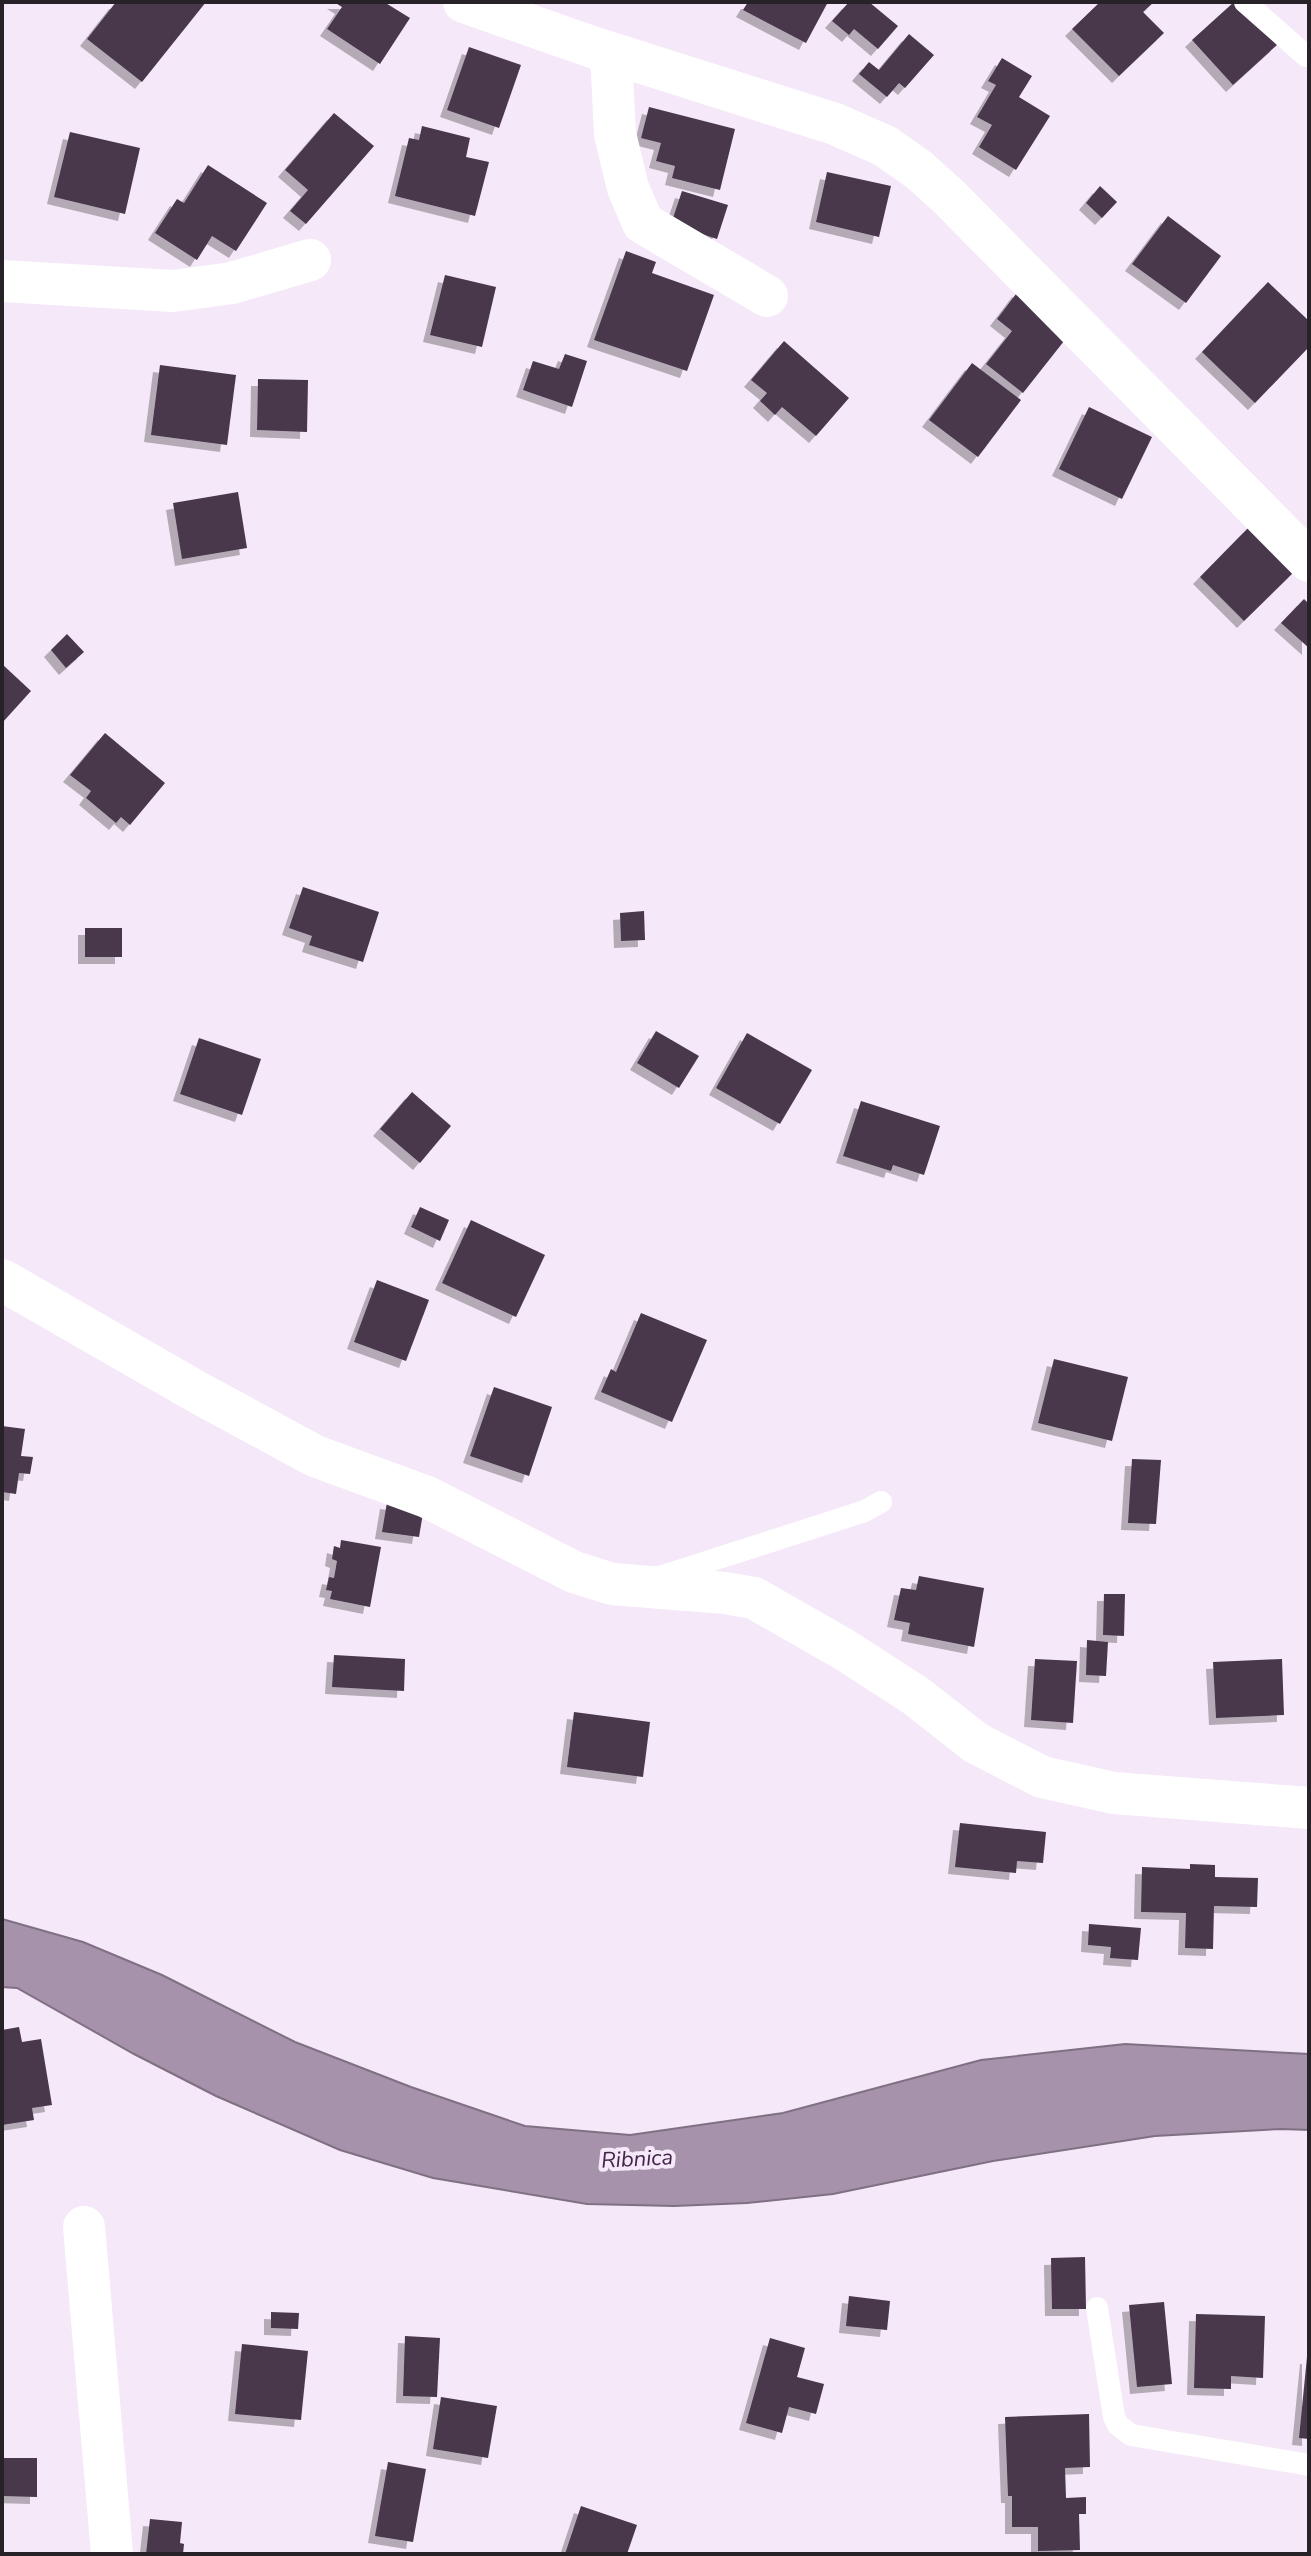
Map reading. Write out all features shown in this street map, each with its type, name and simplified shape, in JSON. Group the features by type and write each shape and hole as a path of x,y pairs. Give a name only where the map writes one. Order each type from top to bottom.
{"street":[{"path":"464,2 611,53 835,124 885,146 919,170 960,207 1309,561"},
{"path":"611,53 615,134 628,188 643,223 767,296"},
{"path":"2,281 173,291 232,283 310,260"},
{"path":"2,1280 315,1456 427,1497 574,1572 612,1584 754,1598 893,1681 976,1743 1042,1777 1114,1793 1309,1808"},
{"path":"84,2227 112,2554"}],"lane":[{"path":"1245,2 1306,56"},
{"path":"647,1588 666,1574 837,1521 881,1502"},
{"path":"1097,2308 1114,2417 1124,2431 1131,2435 1309,2465"}],"water":[{"name":"Ribnica","path":"2,1919 83,1942 162,1975 295,2042 411,2087 525,2126 630,2135 783,2113 981,2060 1125,2044 1309,2054 1309,2130 1155,2136 993,2161 833,2194 747,2203 674,2206 587,2204 433,2178 340,2150 216,2096 17,1988 2,1987"}],"building":[{"path":"116,2 206,2 142,82 87,39"},
{"path":"334,2 384,2 410,18 380,64 327,29 342,7"},
{"path":"748,2 828,2 806,43 743,10"},
{"path":"849,2 869,2 898,26 878,49 854,29 849,35 832,21"},
{"path":"1100,2 1154,2 1143,12 1164,33 1119,76 1072,29"},
{"path":"1234,2 1238,2 1277,45 1233,85 1192,40"},
{"path":"909,34 934,55 905,88 899,83 887,97 859,74 869,62 879,70"},
{"path":"469,47 521,65 499,128 447,110"},
{"path":"1002,58 1032,76 1019,97 1050,116 1016,170 979,147 992,125 977,117 996,85 988,81"},
{"path":"649,107 735,129 720,190 672,178 675,166 656,161 661,143 641,138"},
{"path":"334,113 374,146 306,224 290,211 308,190 285,170"},
{"path":"422,126 470,138 466,157 489,162 475,216 395,196 409,138 419,140"},
{"path":"70,132 140,148 125,214 54,197"},
{"path":"208,165 267,203 236,251 212,236 197,260 155,233 177,199 184,203"},
{"path":"827,172 891,186 879,237 816,222"},
{"path":"1100,186 1117,202 1102,218 1086,203"},
{"path":"682,191 728,205 717,239 671,224"},
{"path":"1168,216 1221,256 1186,303 1132,264"},
{"path":"626,251 656,262 652,273 714,295 687,371 594,340"},
{"path":"445,275 496,287 482,347 430,335"},
{"path":"1268,282 1309,321 1309,347 1255,403 1202,352"},
{"path":"1019,290 1068,336 1023,393 986,364 1012,331 997,319"},
{"path":"784,341 849,398 816,436 782,407 775,415 760,401 767,393 751,380"},
{"path":"565,354 587,361 572,407 523,390 533,361 559,369"},
{"path":"972,363 1021,400 978,457 929,420"},
{"path":"160,365 236,375 227,445 151,435"},
{"path":"258,379 308,380 307,432 257,430"},
{"path":"1089,407 1152,437 1122,499 1059,469"},
{"path":"238,492 247,548 182,559 173,503"},
{"path":"1250,526 1295,571 1244,621 1200,577"},
{"path":"1304,599 1309,604 1309,648 1281,623"},
{"path":"67,634 84,652 66,668 51,650"},
{"path":"2,664 31,691 2,723"},
{"path":"105,733 165,783 130,825 121,817 116,823 86,798 91,791 70,775"},
{"path":"303,887 379,912 363,962 309,945 312,936 289,928"},
{"path":"644,911 645,940 621,941 620,913"},
{"path":"85,928 122,928 122,957 85,957"},
{"path":"656,1031 699,1056 679,1088 637,1063"},
{"path":"747,1033 812,1070 780,1124 716,1088"},
{"path":"199,1038 261,1059 242,1115 180,1094"},
{"path":"412,1092 451,1126 420,1163 380,1129"},
{"path":"861,1101 940,1126 924,1175 893,1165 891,1171 843,1156"},
{"path":"420,1207 449,1220 440,1241 411,1227"},
{"path":"471,1220 545,1255 516,1317 442,1283"},
{"path":"377,1280 429,1300 406,1361 354,1342"},
{"path":"641,1313 707,1340 672,1422 601,1392 611,1369 616,1372"},
{"path":"1054,1359 1128,1377 1112,1441 1038,1423"},
{"path":"494,1387 552,1407 529,1476 470,1456"},
{"path":"2,1426 25,1429 21,1456 33,1457 30,1474 19,1473 16,1494 2,1492"},
{"path":"1132,1459 1161,1460 1156,1524 1128,1523"},
{"path":"387,1502 424,1507 419,1537 382,1532"},
{"path":"341,1540 381,1547 370,1607 330,1599 332,1591 326,1590 329,1577 334,1578 337,1561 332,1559 334,1546 340,1548"},
{"path":"919,1576 984,1588 974,1647 908,1634 910,1623 894,1620 901,1588 916,1590"},
{"path":"1104,1594 1125,1594 1124,1636 1103,1635"},
{"path":"1087,1640 1108,1642 1106,1676 1086,1675"},
{"path":"334,1655 405,1659 404,1691 332,1687"},
{"path":"1035,1659 1077,1661 1073,1723 1031,1720"},
{"path":"1282,1659 1284,1715 1216,1718 1213,1662"},
{"path":"574,1712 650,1722 643,1777 567,1767"},
{"path":"960,1823 1046,1832 1043,1863 1017,1861 1016,1873 955,1867"},
{"path":"1190,1864 1215,1865 1215,1877 1258,1878 1257,1907 1214,1906 1213,1949 1185,1948 1186,1913 1141,1912 1142,1867 1190,1869"},
{"path":"1089,1924 1141,1928 1138,1960 1110,1958 1111,1947 1088,1945"},
{"path":"19,2027 22,2042 41,2039 52,2105 32,2108 34,2120 2,2125 2,2030"},
{"path":"1085,2257 1086,2309 1052,2309 1051,2258"},
{"path":"849,2296 890,2301 887,2330 846,2326"},
{"path":"1164,2302 1172,2384 1137,2387 1129,2305"},
{"path":"271,2312 299,2313 298,2329 271,2328"},
{"path":"1196,2314 1265,2316 1263,2378 1231,2376 1231,2389 1194,2388"},
{"path":"405,2336 440,2338 437,2397 403,2396"},
{"path":"770,2338 805,2348 797,2377 824,2384 816,2414 789,2407 782,2433 746,2423"},
{"path":"242,2344 308,2351 301,2420 235,2414"},
{"path":"1309,2357 1309,2439 1299,2438"},
{"path":"441,2397 497,2406 488,2458 433,2449"},
{"path":"1089,2414 1090,2467 1065,2468 1066,2498 1086,2497 1086,2514 1079,2514 1080,2550 1038,2551 1038,2527 1012,2527 1005,2417"},
{"path":"2,2458 37,2458 37,2497 2,2496"},
{"path":"388,2462 426,2469 413,2542 375,2536"},
{"path":"581,2506 637,2525 627,2554 565,2554"},
{"path":"150,2519 182,2522 180,2543 184,2544 183,2554 146,2554"}]}
